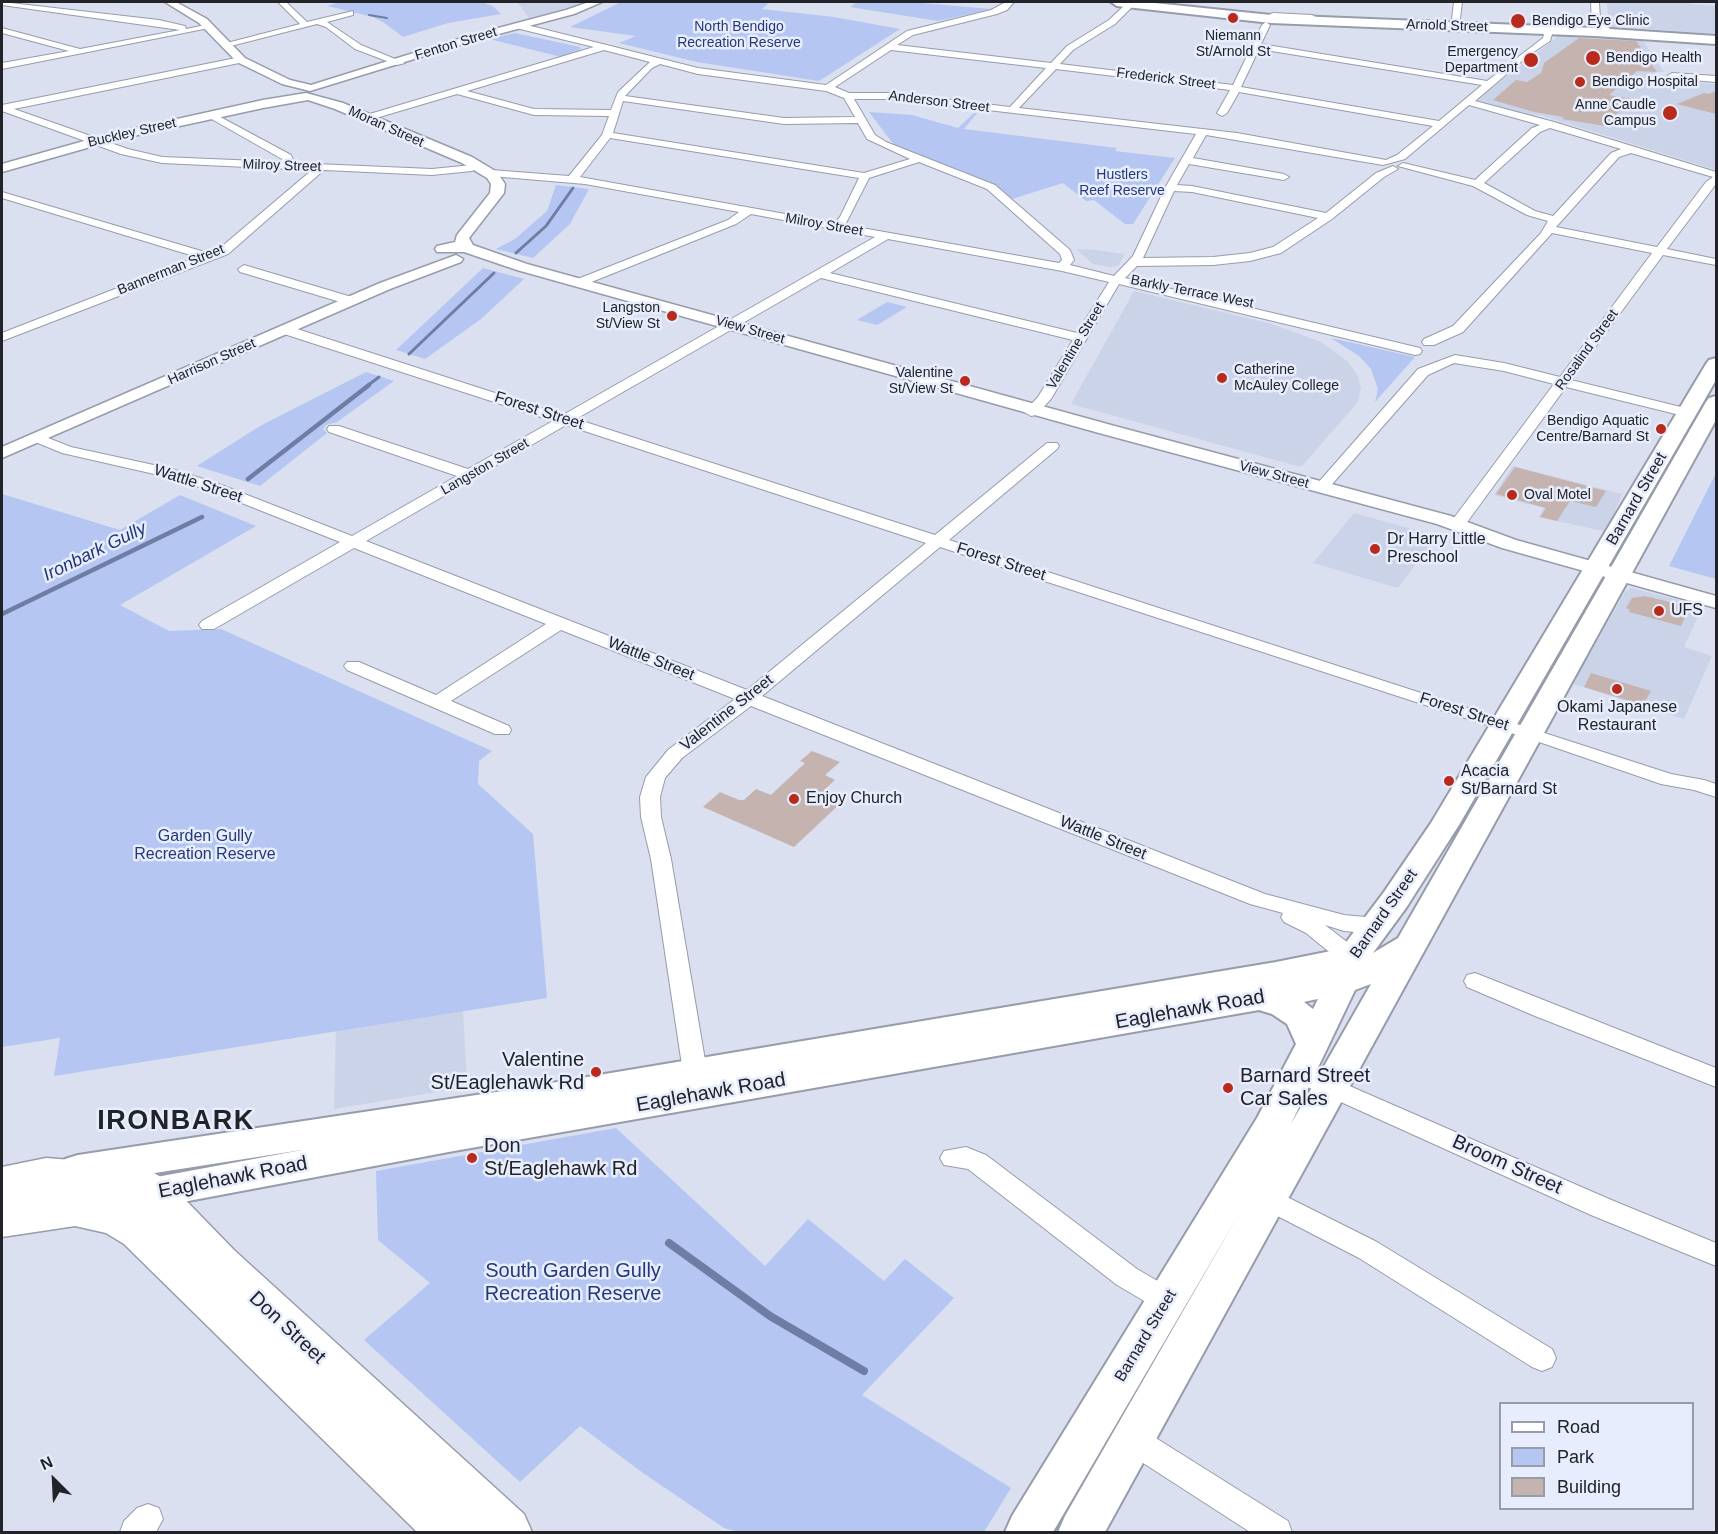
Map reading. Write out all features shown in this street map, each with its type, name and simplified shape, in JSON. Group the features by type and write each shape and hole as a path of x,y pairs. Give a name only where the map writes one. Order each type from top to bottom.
{"highway":[{"name":"Eaglehawk Road","path":"2,1184 46,1176"},
{"name":"Don Street","path":"46,1176 123,1182 139,1186 151,1193 218,1264 506,1533"},
{"name":"Eaglehawk Road","path":"2,1220 151,1193"},
{"name":"Don Street","path":"77,1208 117,1216 140,1230 453,1533"}],"main road":[{"name":"Arnold Street","path":"1117,2 1271,17 1358,22 1602,28 1716,39"},
{"name":"Arnold Street","path":"1145,2 1213,12"},
{"name":"Arnold Street","path":"1358,22 1459,25"},
{"name":"Barnard Street","path":"1028,1533 1271,1127 1412,943 1530,733 1691,407 1716,364"},
{"path":"1691,407 1700,411 1716,384"},
{"name":"Barnard Street","path":"1081,1533 1269,1199 1348,970 1444,825 1502,724 1611,567 1716,402"},
{"name":"Eaglehawk Road","path":"697,1084 1276,974 1377,966 1412,943"},
{"name":"Eaglehawk Road","path":"46,1176 247,1159 697,1084 1261,998 1348,970"},
{"path":"1261,998 1284,1005 1299,1015 1309,1030 1315,1068"},
{"name":"Eaglehawk Road","path":"151,1193 247,1159"},
{"path":"1096,1418 1132,1440"}],"street":[{"name":"Moran Street","path":"170,2 195,15 210,27 241,60 433,148 492,178"},
{"path":"282,2 306,26"},
{"name":"Fenton Street","path":"310,92 597,2"},
{"name":"Fenton Street","path":"520,26 572,14 603,2"},
{"path":"828,88 917,30 994,12 1004,8 1010,2"},
{"path":"1011,111 1070,48 1112,22 1132,2"},
{"path":"1458,2 1456,17 1459,25"},
{"path":"1595,2 1602,28"},
{"path":"2,3 164,24 187,30"},
{"path":"226,46 350,13"},
{"path":"1222,113 1271,17"},
{"name":"Arnold Street","path":"1271,17 1412,23"},
{"path":"318,22 329,25 358,47 398,63"},
{"name":"Anderson Street","path":"520,26 714,74 828,88 848,96 884,95 1237,136 1421,171 1477,184 1552,224 1716,262"},
{"path":"2,66 210,27"},
{"path":"1202,133 1170,188 1135,262 1213,261 1264,254 1286,246 1328,217 1547,39 1548,33 1543,28"},
{"path":"2,31 79,51"},
{"path":"1256,46 1491,84"},
{"path":"366,118 605,47"},
{"name":"Frederick Street","path":"888,47 1236,88 1441,124"},
{"path":"2,109 241,60"},
{"path":"573,179 607,135 619,98 649,66 659,61"},
{"path":"1672,76 1716,79"},
{"name":"Moran Street","path":"310,92 339,106"},
{"name":"Buckley Street","path":"2,168 95,141 310,92"},
{"path":"459,92 534,112 614,113"},
{"path":"848,96 868,134 875,141 991,187 1066,253 1068,260 1062,267"},
{"path":"619,98 783,121 861,120"},
{"path":"1467,102 1492,106 1716,175"},
{"name":"Milroy Street","path":"2,109 152,159 443,172 472,168"},
{"path":"211,115 287,157 288,160 284,166"},
{"path":"1477,184 1536,130 1550,124"},
{"path":"607,135 865,176 919,159"},
{"name":"Moran Street","path":"433,148 467,160 492,178"},
{"path":"1423,372 1422,348 1458,329 1615,155 1631,149"},
{"path":"1186,160 1284,177"},
{"name":"Bannerman Street","path":"2,338 208,258 233,245 320,168"},
{"name":"Milroy Street","path":"492,178 528,176 573,179 1118,278"},
{"path":"837,227 846,218 865,176"},
{"path":"464,254 462,238 496,196 492,178"},
{"name":"Harrison Street","path":"385,286 439,253 452,241 484,199 492,178"},
{"name":"Rosalind Street","path":"1452,521 1564,381 1660,250 1710,184 1716,180"},
{"path":"1170,188 1192,189 1328,217"},
{"path":"2,195 208,258"},
{"path":"579,283 732,222 749,211"},
{"name":"Langston Street","path":"208,625 885,236"},
{"name":"View Street","path":"439,253 464,254 522,267 1033,410 1452,521 1509,544 1716,591"},
{"name":"Harrison Street","path":"2,453 385,286 464,254"},
{"name":"Valentine Street","path":"1033,410 1044,399 1118,278 1135,262"},
{"path":"244,268 351,301"},
{"path":"821,274 1080,338"},
{"name":"Barkly Terrace West","path":"1118,278 1152,282 1422,348 1444,343 1455,354 1632,397 1691,407"},
{"path":"1322,487 1423,372 1455,354 1458,329"},
{"name":"Forest Street","path":"286,330 1530,733 1668,780 1697,784 1716,791"},
{"path":"334,429 470,475"},
{"name":"Wattle Street","path":"38,438 67,450 189,478 1258,899 1314,928 1348,970"},
{"name":"Valentine Street","path":"697,1084 661,859 651,816 650,797 656,777 670,759 748,698 1052,446"},
{"name":"View Street","path":"1611,567 1716,602"},
{"path":"436,703 560,623"},
{"path":"353,666 502,730"},
{"name":"Wattle Street","path":"1258,899 1344,923 1376,926"},
{"path":"1475,981 1716,1078"},
{"name":"Broom Street","path":"1315,1068 1600,1207 1716,1256"},
{"path":"953,1158 966,1157 977,1162 1127,1277 1167,1301"},
{"path":"1269,1199 1368,1250 1542,1358"},
{"path":"1132,1440 1277,1533"}],"shaded area":[{"path":"510,2 583,2 529,18 518,3"},
{"name":"Bendigo Health","path":"1607,2 1687,2 1716,6 1716,34 1623,27 1620,34 1639,35 1664,72 1657,72 1640,80 1716,84 1716,170 1540,115 1529,116 1476,100 1556,38 1555,33 1609,34"},
{"path":"1076,249 1125,254 1118,266 1110,267 1093,264"},
{"name":"Catherine McAuley College","path":"1134,291 1272,324 1321,342 1347,361 1357,374 1361,388 1358,402 1302,466 1071,404"},
{"path":"1513,466 1622,494 1607,532 1539,517 1544,508 1494,495"},
{"name":"Dr Harry Little Preschool","path":"1354,513 1437,536 1398,588 1313,563"},
{"path":"1631,588 1703,606 1684,647 1712,656 1684,719 1573,684 1625,592"},
{"path":"463,1011 467,1087 334,1109 336,1031"}],"green space":[{"path":"340,2 481,2 493,6 501,14 448,23 403,37 373,17 327,6"},
{"name":"North Bendigo Recreation Reserve","path":"621,2 770,2 762,9 834,17 900,29 819,81 697,62 619,43 636,36 570,27"},
{"path":"857,2 909,2 992,9 938,21 850,7"},
{"path":"515,33 581,49 561,57 489,39"},
{"name":"Hustlers Reef Reserve","path":"869,112 912,115 958,128 974,113 977,113 964,129 1117,148 1115,151 1175,158 1133,224 1125,224 1094,200 1086,201 1063,183 1012,199 990,182 894,145"},
{"path":"556,185 589,189 570,224 533,258 496,249 515,239 547,211"},
{"path":"483,268 524,279 481,319 425,359 396,350"},
{"path":"887,302 907,307 877,325 857,320"},
{"path":"1331,338 1415,357 1375,402 1378,389 1371,369 1359,356"},
{"path":"366,372 394,381 337,422 326,425 323,429 327,433 260,486 197,466 260,426"},
{"path":"1716,473 1716,579 1669,566"},
{"name":"Garden Gully Recreation Reserve","path":"2,494 120,530 180,495 256,526 120,605 169,631 221,629 492,751 479,761 478,784 533,834 547,998 54,1076 60,1038 2,1047"},
{"name":"South Garden Gully Recreation Reserve","path":"616,1128 765,1266 808,1219 884,1281 905,1259 954,1298 862,1395 1011,1488 984,1532 739,1532 724,1528 643,1473 580,1426 520,1482 364,1340 430,1283 378,1240 376,1171"}],"building":[{"name":"Bendigo Hospital","path":"1579,38 1636,41 1657,72 1637,71 1609,95 1632,99 1605,126 1562,119 1564,117 1534,112 1493,100 1516,80 1527,82 1541,73 1544,63"},
{"path":"1716,91 1716,114 1677,104 1704,93 1709,94"},
{"name":"Oval Motel","path":"1515,467 1606,491 1596,507 1570,501 1557,521 1540,517 1546,508 1496,494"},
{"name":"UFS","path":"1645,596 1686,606 1685,608 1689,609 1681,626 1629,612 1630,610 1626,608 1632,598"},
{"name":"Okami Japanese Restaurant","path":"1591,673 1651,691 1643,705 1584,687"},
{"name":"Enjoy Church","path":"812,751 840,762 825,775 835,780 823,791 844,800 794,847 703,807 720,792 739,800 744,800 756,789 771,795 805,763 800,761"}],"waterway":[{"path":"369,15 387,18"},
{"name":"Ironbark Gully","path":"516,253 546,226 573,188"},
{"name":"Ironbark Gully","path":"409,354 494,273"},
{"name":"Ironbark Gully","path":"367,386 379,377"},
{"name":"Ironbark Gully","path":"248,479 369,385"},
{"name":"Ironbark Gully","path":"2,614 202,517"},
{"path":"669,1243 770,1316 864,1371"}],"place":[{"name":"Niemann St/Arnold St","path":"1233,18"},
{"name":"Bendigo Eye Clinic","path":"1518,21"},
{"name":"Bendigo Health","path":"1593,58"},
{"name":"Emergency Department","path":"1531,60"},
{"name":"Bendigo Hospital","path":"1580,82"},
{"name":"Anne Caudle Campus","path":"1670,113"},
{"name":"Langston St/View St","path":"672,316"},
{"name":"Catherine McAuley College","path":"1222,378"},
{"name":"Valentine St/View St","path":"965,381"},
{"name":"Bendigo Aquatic Centre/Barnard St","path":"1661,429"},
{"name":"Oval Motel","path":"1512,495"},
{"name":"Dr Harry Little Preschool","path":"1375,549"},
{"name":"UFS","path":"1659,611"},
{"name":"Okami Japanese Restaurant","path":"1617,689"},
{"name":"Acacia St/Barnard St","path":"1449,781"},
{"name":"Enjoy Church","path":"794,799"},
{"name":"Valentine St/Eaglehawk Rd","path":"596,1072"},
{"name":"Barnard Street Car Sales","path":"1228,1088"},
{"name":"Don St/Eaglehawk Rd","path":"472,1158"}],"district":[{"name":"IRONBARK","path":"176,1122"}]}
